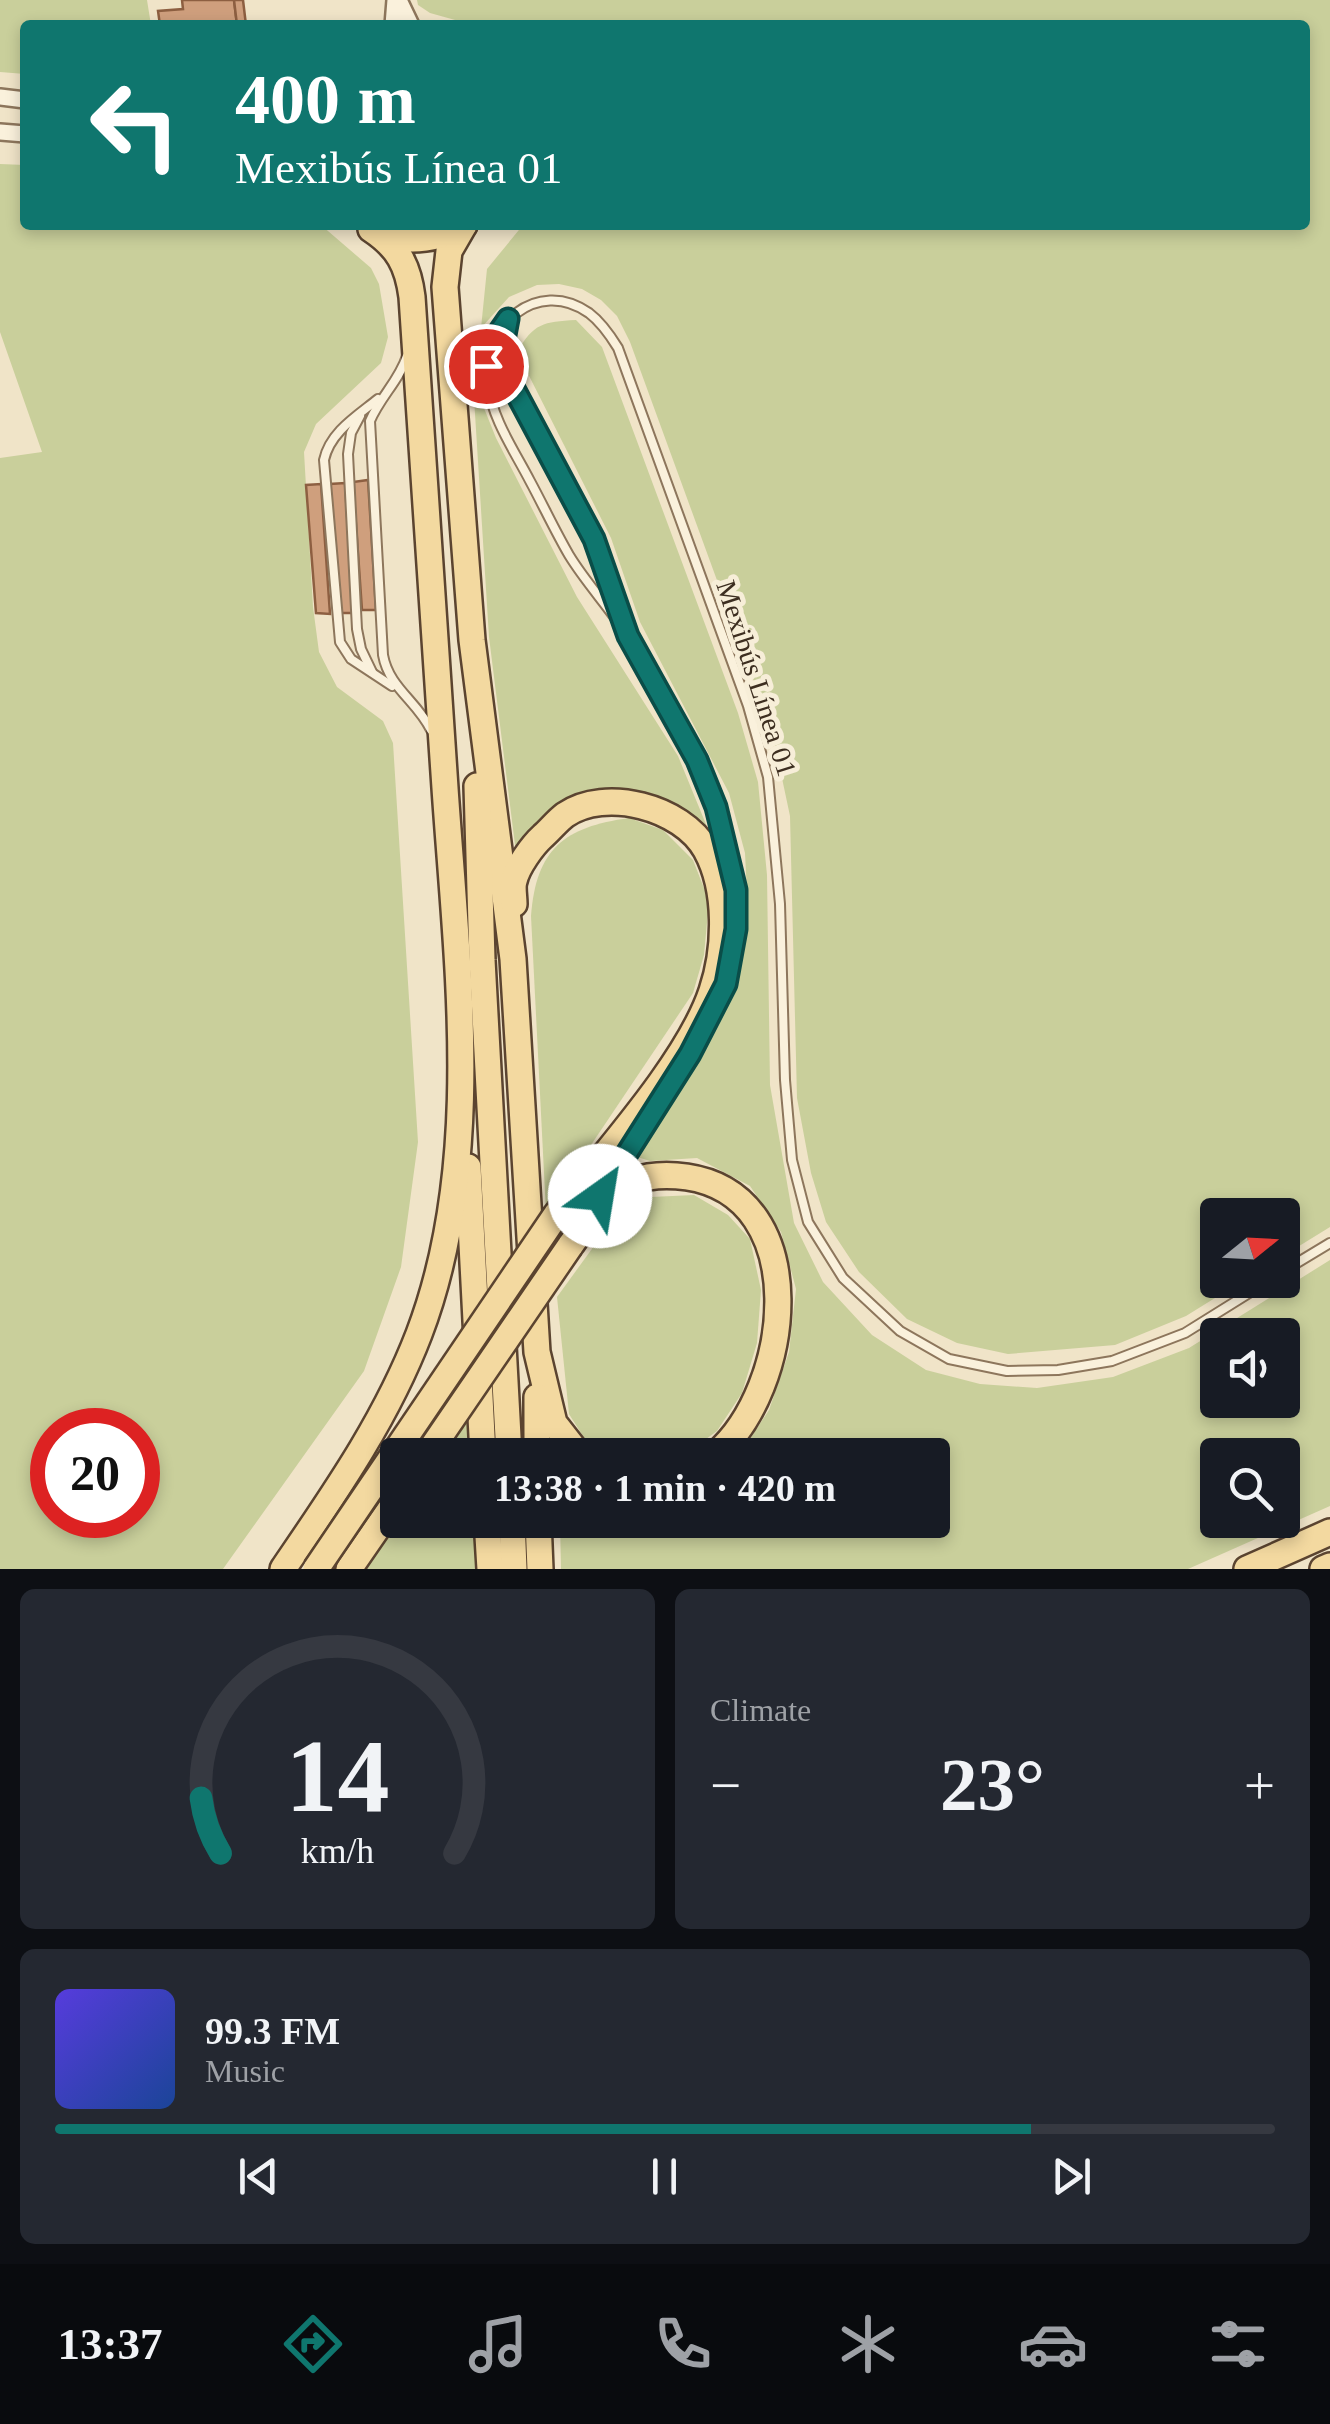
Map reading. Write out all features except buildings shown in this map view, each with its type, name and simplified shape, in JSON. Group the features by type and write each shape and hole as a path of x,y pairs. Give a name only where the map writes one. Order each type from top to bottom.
{"main road":[{"path":"372,230 388,241 404,262 414,322 461,1038 482,1438"},
{"path":"373,230 417,240 455,230"},
{"path":"461,230 449,251 446,287 472,640 482,960 508,1438"},
{"path":"472,640 514,958"},
{"path":"316,1569 556,1216 669,1069 711,994 722,952 720,895 706,850 682,822 643,804 604,803 566,814 536,843 514,881 514,958 537,1352 537,1438"},
{"path":"283,1569 354,1464 392,1396 420,1332 454,1188 461,1038"},
{"path":"439,1438 610,1193 643,1176 670,1175 703,1180 731,1196 749,1212 764,1236 776,1268 778,1337 750,1415 730,1438"},
{"path":"537,1352 554,1423 566,1438"},
{"path":"349,1569 380,1524"},
{"path":"1247,1569 1330,1532"},
{"path":"487,1538 490,1569"},
{"path":"513,1538 514,1569"},
{"path":"539,1538 540,1569"}],"lane":[{"name":"Mexibús Línea 01","path":"508,319 526,307 566,302 587,312 605,328 618,348 748,706 768,777 776,837 784,1080 792,1160 808,1222 842,1278 900,1331 949,1359 1007,1371 1058,1370 1112,1361 1185,1333 1241,1298"},
{"path":"508,319 501,356 506,374 594,539 628,636"},
{"path":"508,319 490,345 486,366 492,409 570,557 628,636 697,760 716,807 736,890 736,929 726,984 690,1054 570,1246"},
{"path":"414,322 402,373 370,421 382,655 386,672 397,689 429,724 444,778"},
{"path":"390,390 336,434 327,446 324,460 340,642 351,659 397,689"},
{"path":"362,412 351,434 348,454 357,629 361,649 374,674"},
{"path":"722,952 729,895 726,845"},
{"path":"1300,1261 1330,1242"}],"green space":[{"path":"0,0 147,0 150,20 20,20 20,74 0,72"},
{"path":"417,0 1330,0 1330,1227 1300,1246 1300,1198 1200,1198 1200,1298 1215,1298 1186,1316 1115,1345 1008,1354 957,1343 907,1319 859,1272 826,1222 811,1173 797,1098 790,816 772,731 630,342 617,316 601,300 582,289 559,284 537,285 509,297 481,328 487,269 519,230 1310,230 1310,20 455,20 430,13"},
{"path":"0,164 20,165 20,230 327,230 371,268 379,284 388,337 381,363 316,424 304,452 319,652 337,687 383,721 393,743 418,1142 401,1267 364,1371 223,1569 0,1569 0,458 42,452 0,332"},
{"path":"576,320 602,347 738,713 758,782 767,875 770,1085 794,1223 823,1282 872,1335 926,1370 980,1384 1037,1388 1113,1377 1200,1341 1200,1418 1300,1418 1300,1318 1237,1318 1269,1298 1300,1298 1300,1279 1330,1260 1330,1506 1300,1519 1300,1438 1200,1438 1200,1538 1258,1538 1188,1569 561,1569 560,1538 950,1538 950,1438 750,1438 769,1410 789,1352 796,1289 781,1232 750,1186 697,1158 650,1161 634,1156 641,1138 703,1047 733,984 748,912 745,853 729,793 640,622 611,538 517,352 534,330 547,323"},
{"path":"481,328 478,354 484,408 496,438 577,597 678,756 710,834 660,801 633,792 606,790 579,795 555,806 533,826 516,853 489,637 471,350"},
{"path":"629,818 663,830 693,860 709,901 704,955 693,993 546,1212 531,916 534,893 547,858 558,845 587,828"},
{"path":"694,1195 728,1215 750,1239 761,1290 757,1343 742,1393 717,1431 707,1438 584,1438 569,1414 557,1297 610,1224 651,1197"},
{"path":"471,1414 472,1438 455,1438"},
{"path":"387,1538 477,1538 479,1569 366,1569"}],"route":[{"path":"486,366 490,345 508,319 501,356 506,374 594,539 628,636 697,760 716,807 736,890 736,929 726,984 690,1054 600,1196"}]}
